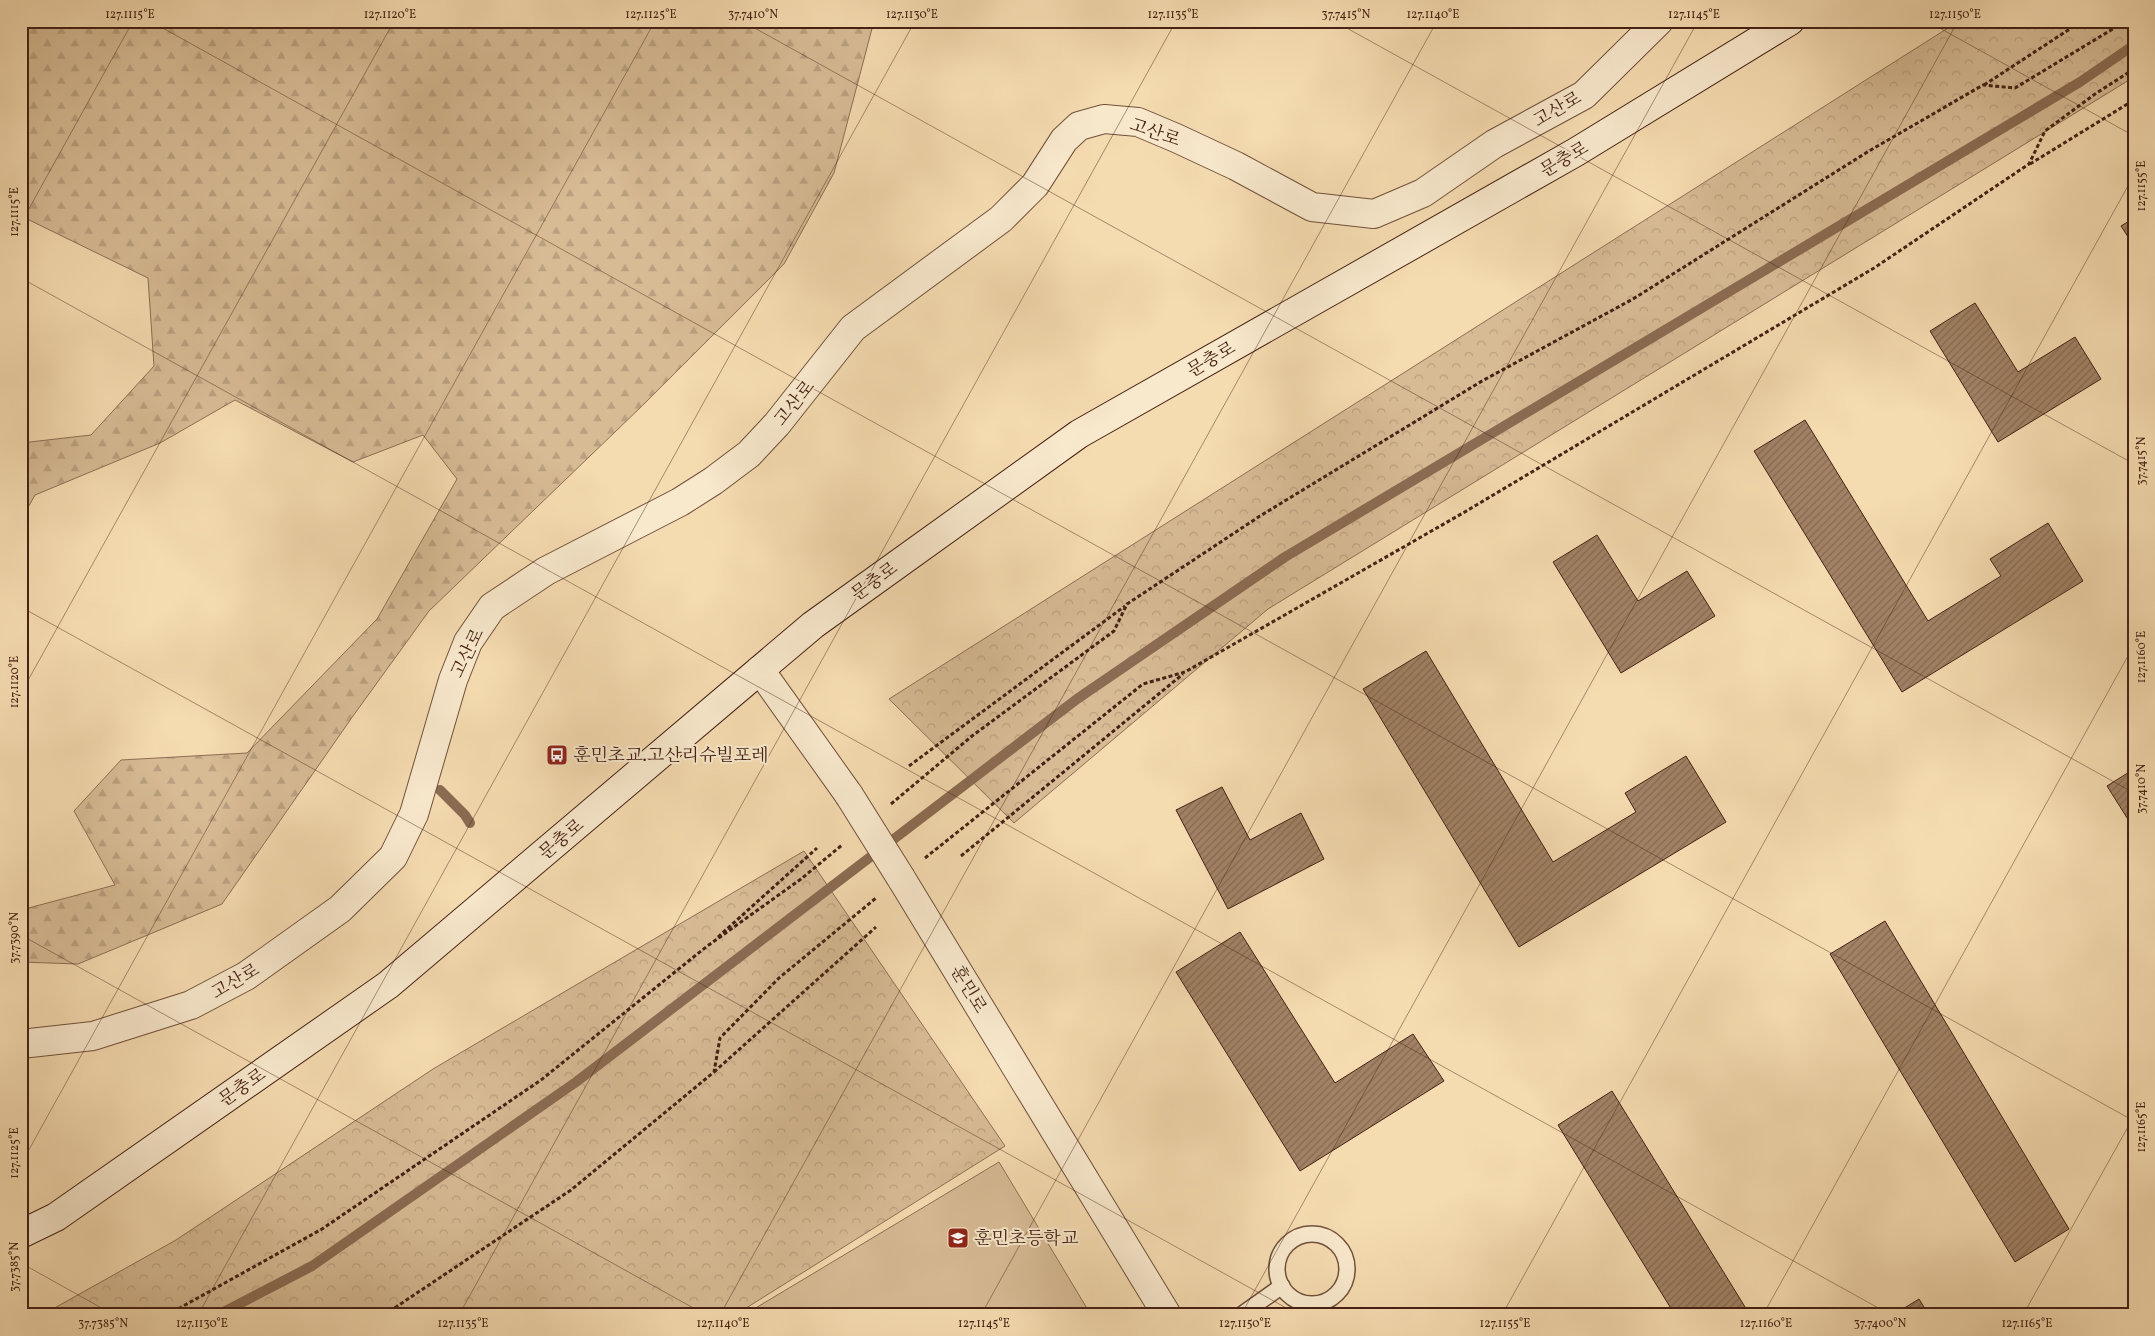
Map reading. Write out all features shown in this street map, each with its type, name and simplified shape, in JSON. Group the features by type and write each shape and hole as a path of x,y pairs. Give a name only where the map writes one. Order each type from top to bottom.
{"street":[{"name":"고산로","path":"21,1044 93,1036 191,1005 246,976 340,909 393,857 414,814 452,680 468,642 492,607 546,571 680,502 713,481 749,454 777,424 853,328 1001,219 1035,185 1064,140 1079,126 1104,119 1138,122 1236,166 1312,207 1374,214 1423,193 1494,144 1584,95 1659,21"},
{"name":"문충로","path":"21,1234 56,1217 388,985 813,625 1079,434 1576,152 1790,21"},
{"name":"훈민로","path":"760,670 849,795 1168,1315"}],"lane":[{"path":"1305,1234 1316,1234 1338,1244 1344,1254 1347,1265 1346,1276 1342,1286 1335,1295 1326,1301 1314,1304 1303,1303 1293,1298 1282,1286 1276,1268 1278,1257 1284,1246 1294,1238 1305,1234"},
{"path":"1241,1315 1282,1286"}],"path":[{"path":"909,766 1127,604 1260,516 1482,381 1633,299 1869,151 1984,85 2082,21"},
{"path":"1984,85 2015,88 2126,21"},
{"path":"2029,164 2045,131 2095,94 2134,69"},
{"path":"961,856 1186,672 1463,513 1865,273 2029,164 2134,100"},
{"path":"890,804 972,736 1114,631 1127,604"},
{"path":"924,859 1143,684 1186,672"},
{"path":"706,947 801,879 846,842"},
{"path":"167,1315 322,1229 533,1086 706,947 817,848"},
{"path":"714,1072 720,1038 779,978 877,897"},
{"path":"384,1315 571,1190 714,1072 876,927"}],"green space":[{"path":"21,21 874,21 834,173 784,264 642,406 429,611 222,904 78,964 21,962 21,910 115,885 74,811 121,760 247,753 377,619 457,479 423,435 353,462 235,400 160,443 35,495 21,520 21,443 91,435 154,366 148,278 21,216"},
{"path":"1959,21 2134,21 2134,77 1268,609 1014,823 889,699"},
{"path":"804,851 1005,1146 735,1315 42,1315 176,1240 433,1069"},
{"name":"훈민초등학교","path":"999,1162 1091,1315 744,1315"}],"building":[{"path":"2134,218 2134,246 2121,226"},
{"path":"1975,303 2018,372 2075,337 2101,379 1998,442 1930,331"},
{"path":"1805,420 1928,621 2001,576 1990,559 2048,523 2083,581 1902,692 1754,451"},
{"path":"1597,535 1638,601 1687,571 1715,616 1621,673 1553,562"},
{"path":"1426,651 1553,862 1636,812 1625,793 1686,756 1726,822 1519,947 1363,689"},
{"path":"2134,769 2134,829 2107,786"},
{"path":"1222,787 1250,840 1301,813 1324,859 1228,909 1176,810"},
{"path":"1885,921 2069,1229 2015,1262 1830,954"},
{"path":"1240,932 1335,1083 1413,1034 1444,1081 1300,1171 1176,972"},
{"path":"1612,1091 1750,1315 1675,1315 1558,1125"},
{"path":"1919,1299 1929,1315 1893,1315"}],"waterway":[{"path":"218,1315 312,1266 576,1082 1077,699 1285,557 2080,82 2134,45"},
{"path":"440,790 465,815 470,823"}],"place":[{"name":"훈민초교.고산리슈빌포레","path":"557,755"},
{"name":"훈민초등학교","path":"958,1238"}]}
